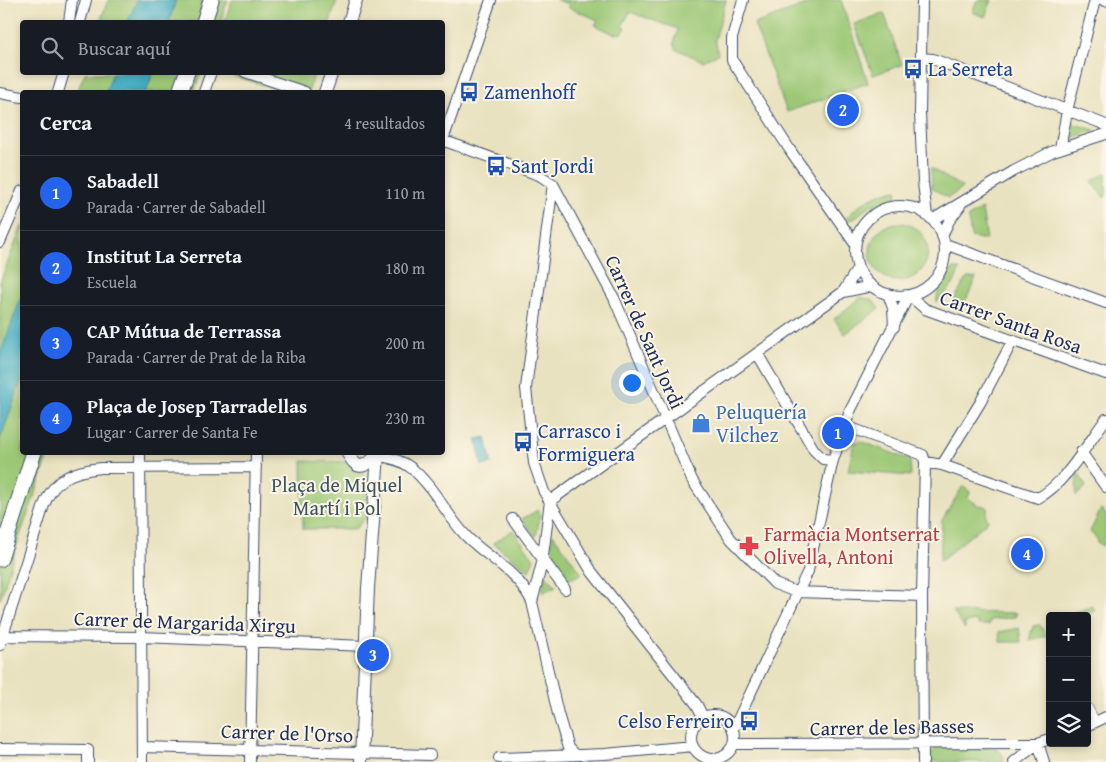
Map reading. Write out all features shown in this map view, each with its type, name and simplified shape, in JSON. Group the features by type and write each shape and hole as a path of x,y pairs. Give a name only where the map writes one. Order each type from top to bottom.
{"main road":[{"path":"205,20 211,0"},
{"path":"181,90 186,75"},
{"path":"0,559 33,455"}],"street":[{"path":"68,20 72,0"},
{"path":"81,20 86,0"},
{"path":"349,20 356,0"},
{"path":"445,135 491,0"},
{"path":"744,0 732,38 732,60 790,150 855,244 858,268 864,279 872,286 888,294 909,295 920,291 937,277 944,256 943,240 949,221 962,203"},
{"path":"922,0 923,183 929,218 943,240 1106,303"},
{"path":"1060,149 1067,111 1095,0"},
{"path":"921,58 933,59 1106,125"},
{"path":"59,90 63,75"},
{"path":"205,90 210,75"},
{"path":"254,75 299,90"},
{"path":"326,90 331,75"},
{"path":"0,93 20,98"},
{"path":"929,218 962,203 1014,170 1060,149 1106,134"},
{"path":"445,142 538,175 553,184 554,212 526,388 534,462 544,492 592,572 697,705 703,717"},
{"path":"913,209 923,183"},
{"name":"Carrer de Sant Jordi","path":"553,184 614,298 692,480 731,539 775,584 796,592 922,596"},
{"path":"0,242 20,196"},
{"path":"855,244 861,228 869,219 886,209 899,206 913,209 929,218"},
{"path":"554,212 564,209 572,217"},
{"path":"532,602 543,558 550,501 843,292 858,268"},
{"path":"843,292 872,286"},
{"path":"888,294 893,308 894,327"},
{"path":"734,728 724,718 717,715 703,717 693,728 691,735 693,746 700,755 713,761 727,754 734,744 734,728 744,703 796,592 808,571 833,460 850,411 909,295"},
{"name":"Carrer Santa Rosa","path":"909,295 925,310 1106,374"},
{"path":"942,465 980,403 1013,340"},
{"path":"757,353 814,450 823,458 833,460"},
{"path":"925,462 942,465 1038,498 1046,494 1058,482 1106,419"},
{"path":"846,426 923,455 925,462 922,596 923,762"},
{"path":"1081,452 1106,487"},
{"path":"140,455 142,762"},
{"path":"250,762 256,455"},
{"path":"348,455 353,464 360,466 367,465 377,455"},
{"path":"361,757 378,455"},
{"path":"381,455 399,461 414,471 468,538 513,573 526,589 532,602 558,714 568,748 575,758"},
{"path":"1,640 44,505 49,493 62,480 78,471 139,466 256,467"},
{"path":"513,519 565,589"},
{"name":"Carrer de Margarida Xirgu","path":"1,640 141,638 366,646"},
{"path":"724,718 744,703"},
{"path":"1092,724 1106,717"},
{"name":"Carrer de les Basses","path":"734,744 1038,743 1046,740"},
{"path":"1014,762 1038,743 1044,762"},
{"path":"499,758 575,758 693,746"},
{"name":"Carrer de l'Orso","path":"142,747 250,749 361,757 430,755"},
{"path":"0,749 88,750 88,762"}],"green space":[{"path":"108,0 137,0 129,20 101,20"},
{"path":"176,0 228,0 221,20 170,20"},
{"path":"232,0 337,0 331,20 225,20"},
{"path":"556,0 726,0 715,40 718,54 703,61 676,49 674,43 678,29 630,12 622,27 626,28 622,33 614,34 595,25 598,20 568,7 569,4"},
{"path":"820,0 841,0 868,83 787,112 754,24"},
{"path":"977,0 992,0 985,17 972,12"},
{"path":"884,13 902,65 873,75 854,24"},
{"path":"84,75 112,75 107,90 78,90"},
{"path":"152,75 200,75 195,90 147,90"},
{"path":"230,75 314,75 309,90 281,90"},
{"path":"1071,123 1095,130 1067,140"},
{"path":"931,168 963,188 948,198 932,188"},
{"path":"1106,173 1106,196 1104,198 1092,181"},
{"path":"897,190 896,200 871,205 852,220 846,218 869,199 882,193"},
{"path":"982,209 987,240 971,237 968,217"},
{"path":"899,223 910,225 923,236 928,252 926,263 915,276 899,281 888,279 875,268 870,252 872,241 883,228"},
{"path":"20,231 20,300 0,355 0,282"},
{"path":"954,269 960,269 953,285 937,302 939,290 947,280 949,272"},
{"path":"967,278 976,278 966,300 958,309 953,305 955,298"},
{"path":"861,297 873,300 879,309 845,334 834,319"},
{"path":"20,384 20,455 49,455 20,535 0,600 0,440"},
{"path":"861,441 910,460 911,476 848,471 854,443"},
{"name":"Plaça de Miquel Martí i Pol","path":"302,461 347,462 371,479 370,513 355,529 303,529"},
{"path":"1077,470 1086,487 1076,496"},
{"path":"963,486 970,492 968,498 979,506 988,508 986,516 988,521 940,561 942,520"},
{"path":"1101,509 1106,514 1106,547 1097,543 1097,539 1090,532"},
{"path":"538,510 540,515 536,537 522,519"},
{"path":"513,530 534,559 529,571 493,543"},
{"path":"553,534 582,574 567,580 549,554"},
{"path":"545,574 556,586 542,593"},
{"path":"1093,606 1095,611 1091,613 1076,612"},
{"path":"953,612 1017,613 1015,617 990,620 989,625 978,625 977,621 965,623 965,629"},
{"path":"1040,625 1046,636 1029,640 1033,626"},
{"path":"1019,628 1021,642 1000,642 999,632"},
{"path":"939,747 995,748 1002,754 1003,762 928,762 930,754"}],"water":[{"path":"137,0 176,0 170,20 129,20"},
{"path":"112,75 152,75 147,90 107,90"},
{"path":"20,300 20,384 0,440 0,355"},
{"path":"486,437 492,464 482,466 476,439"}],"place":[{"name":"La Serreta","path":"913,69"},
{"name":"Zamenhoff","path":"469,92"},
{"name":"Institut La Serreta","path":"843,110"},
{"name":"Sant Jordi","path":"496,166"},
{"name":"Peluquería Vilchez","path":"701,423"},
{"name":"Sabadell","path":"838,433"},
{"name":"Carrasco i Formiguera","path":"523,442"},
{"name":"Farmàcia Montserrat Olivella, Antoni","path":"749,546"},
{"name":"Plaça de Josep Tarradellas","path":"1027,554"},
{"name":"CAP Mútua de Terrassa","path":"373,655"},
{"name":"Celso Ferreiro","path":"749,721"}]}
